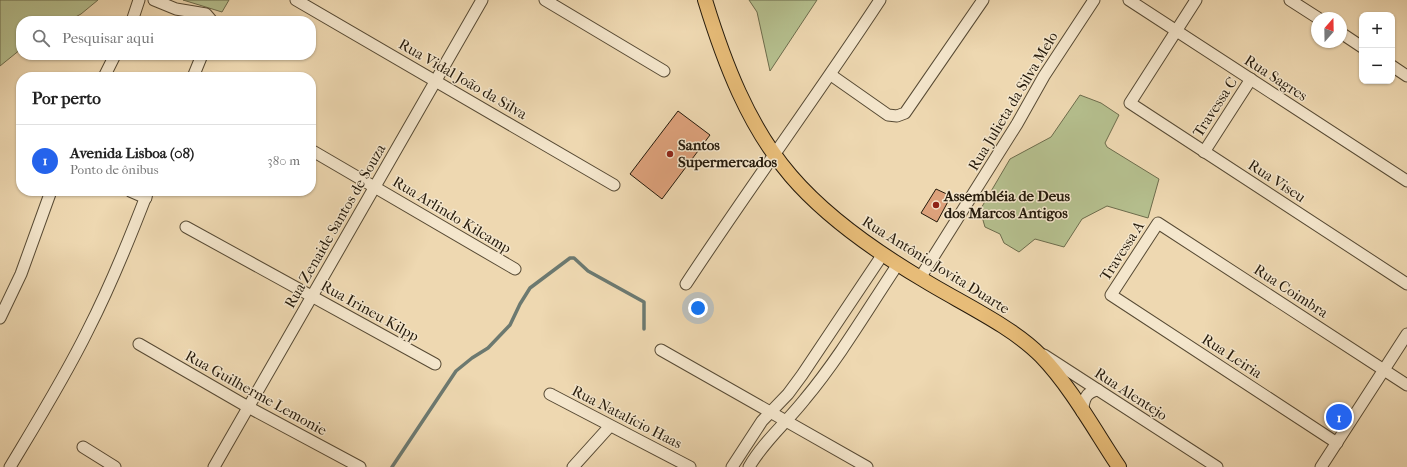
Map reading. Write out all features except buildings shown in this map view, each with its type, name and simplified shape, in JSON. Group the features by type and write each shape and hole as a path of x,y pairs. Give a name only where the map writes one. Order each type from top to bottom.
{"main road":[{"name":"Rua Antônio Jovita Duarte","path":"705,0 737,87 759,131 791,176 846,229 920,278 998,324 1030,346 1046,362 1119,467"}],"street":[{"path":"134,16 139,0"},
{"path":"154,0 176,9 206,14 208,16"},
{"name":"Rua Vidal João da Silva","path":"296,0 614,185"},
{"name":"Rua Zenaide Santos de Souza","path":"214,467 482,0"},
{"path":"545,0 664,71"},
{"path":"686,284 736,206 831,75 880,0"},
{"path":"831,75 888,115 897,116 905,113 983,0"},
{"name":"Rua Julieta da Silva Melo","path":"920,278 1018,124 1044,76 1094,0"},
{"name":"Rua Sagres","path":"1129,0 1407,181"},
{"path":"1176,31 1196,0"},
{"path":"1297,2 1311,13"},
{"name":"Rua Viseu","path":"1176,31 1130,103 1407,284"},
{"path":"1347,37 1359,45"},
{"path":"106,72 112,60"},
{"path":"195,72 200,60"},
{"path":"1395,68 1407,76"},
{"name":"Travessa C","path":"1204,152 1251,79"},
{"name":"Rua Arlindo Kilcamp","path":"316,153 515,270"},
{"path":"0,318 21,274 49,196"},
{"path":"10,467 58,387 88,332 102,303 147,196"},
{"name":"Travessa A","path":"1111,295 1158,223"},
{"name":"Rua Coimbra","path":"1158,223 1407,385"},
{"name":"Rua Irineu Kilpp","path":"186,228 435,364"},
{"path":"732,467 758,426 802,375 883,254"},
{"path":"749,467 775,431 786,421 821,379 898,264"},
{"name":"Rua Leiria","path":"1111,295 1337,443"},
{"path":"1321,467 1407,334"},
{"name":"Rua Guilherme Lemonie","path":"139,344 248,407 360,467"},
{"name":"Rua Alentejo","path":"1030,346 1216,467"},
{"path":"661,350 867,467"},
{"path":"1082,412 1085,398 1092,391 1098,390"},
{"name":"Rua Natalício Haas","path":"550,394 690,467"},
{"path":"573,467 610,426"},
{"path":"83,447 115,467"}],"green space":[{"path":"0,0 98,0 77,16 16,16 16,53 0,66"},
{"path":"183,0 229,0 222,12"},
{"path":"749,0 817,0 770,71 757,12"},
{"path":"1080,95 1101,103 1119,115 1105,143 1107,147 1159,179 1148,218 1107,206 1082,219 1064,247 1035,239 1019,252 1004,243 1000,234 985,227 980,210 1010,159 1051,137"}],"waterway":[{"path":"392,467 456,371 472,358 488,348 510,325 530,288 570,258 574,258 588,271 644,302 644,329"}],"place":[{"name":"Santos Supermercados","path":"670,154"},
{"name":"Assembléia de Deus dos Marcos Antigos","path":"936,205"},
{"name":"Avenida Lisboa (08)","path":"1339,417"}]}
